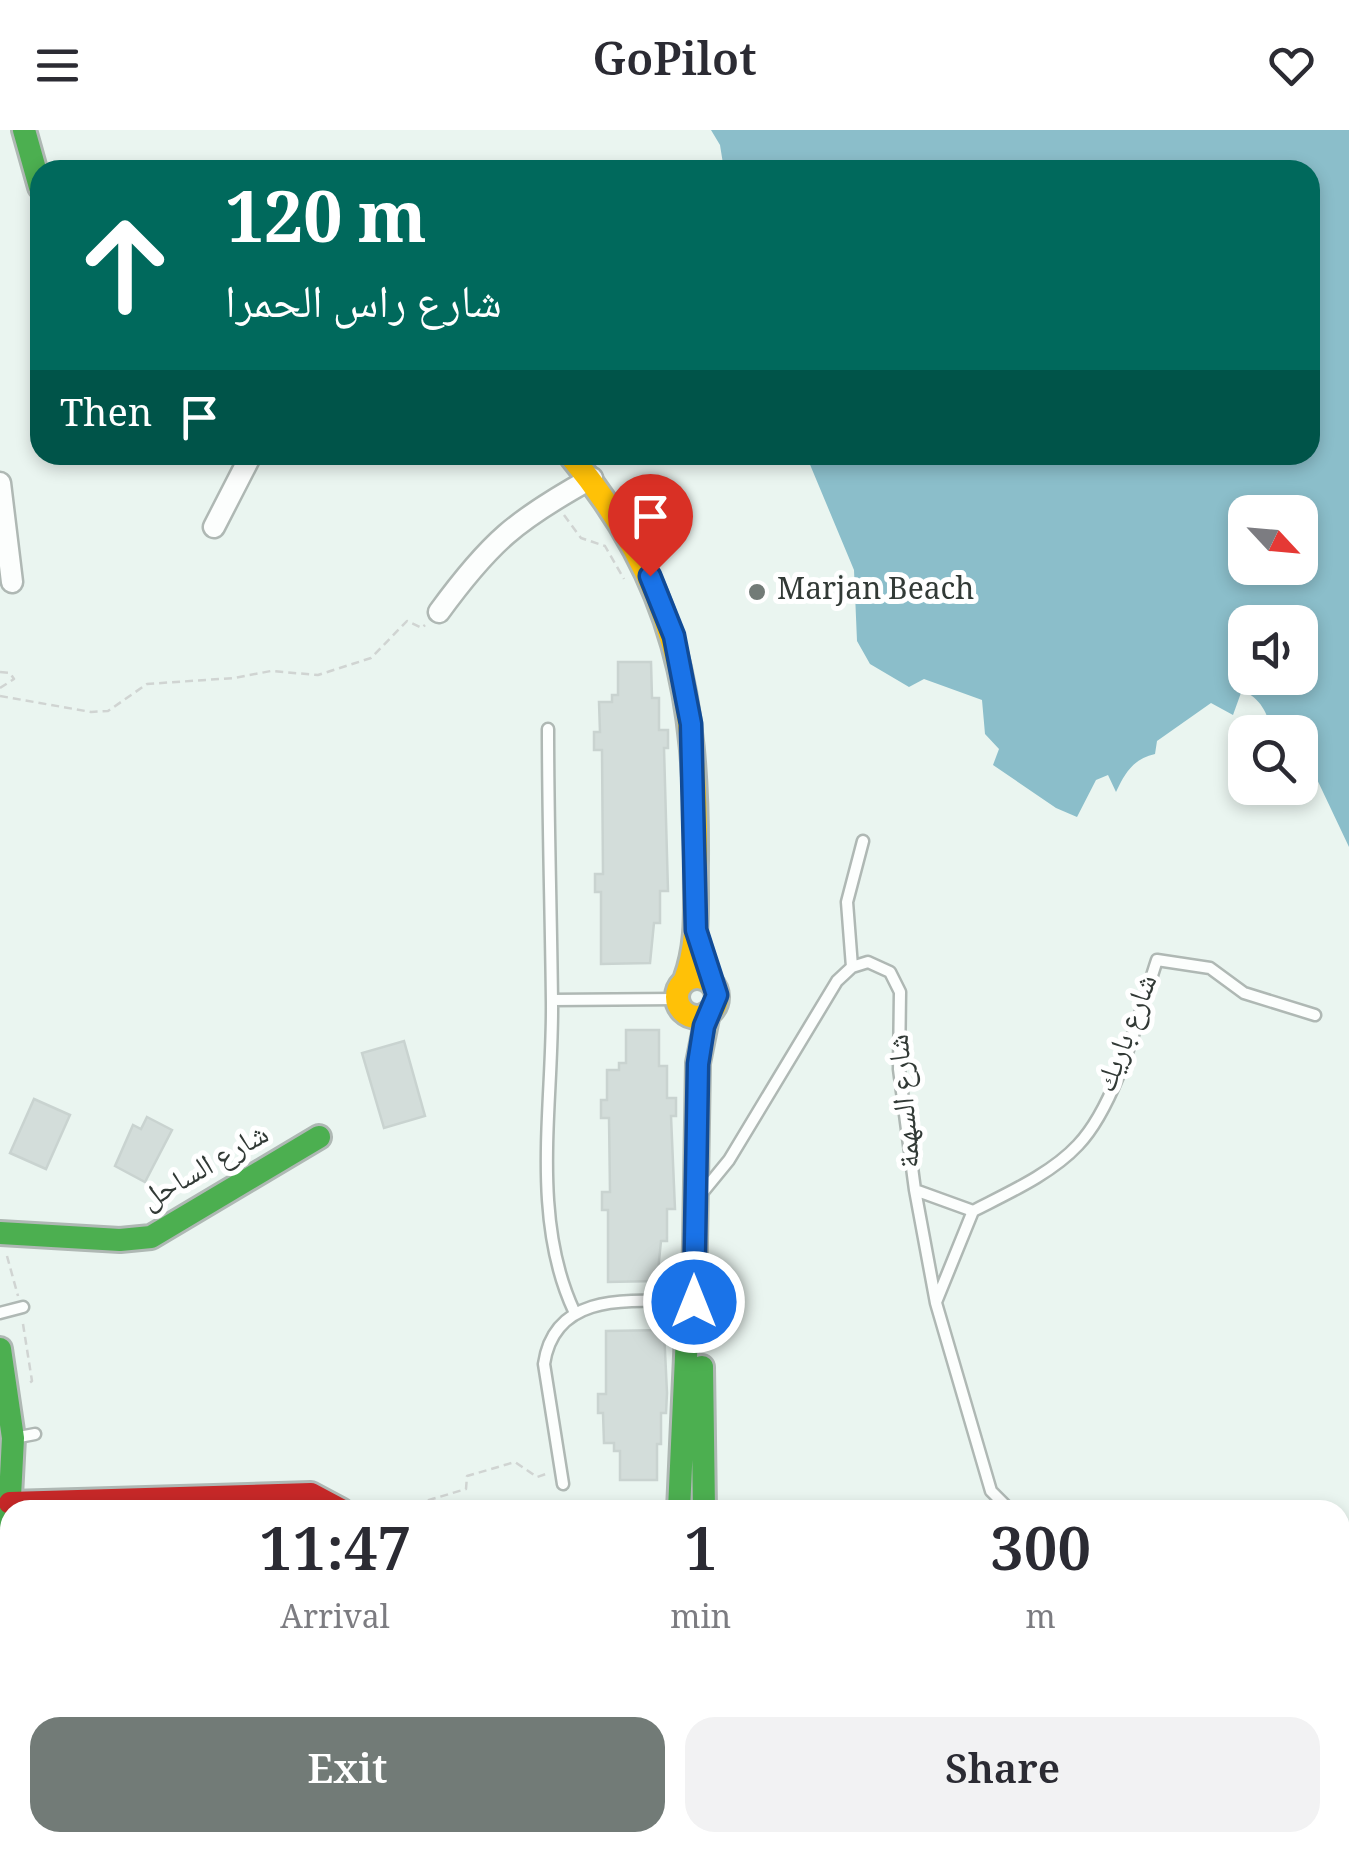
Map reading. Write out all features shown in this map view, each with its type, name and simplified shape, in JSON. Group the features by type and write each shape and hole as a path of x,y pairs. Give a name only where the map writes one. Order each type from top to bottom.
{"street":[{"path":"24,130 32,160"},
{"path":"214,528 245,465"},
{"path":"580,465 592,478 650,576 674,636 691,724 696,930 690,1002 698,1064 694,1302 701,1337 704,1500"},
{"path":"440,612 497,539 592,478"},
{"path":"0,484 12,582"},
{"path":"690,1002 716,1002 696,930"},
{"name":"شارع الساحل","path":"0,1232 138,1241 163,1231 319,1137"},
{"path":"679,1500 687,1335 694,1302"},
{"path":"0,1349 24,1436 11,1500"},
{"path":"110,1500 311,1494 322,1500"}],"lane":[{"path":"548,729 552,1000 548,1231 558,1277 574,1312"},
{"path":"694,1197 714,1180 837,980 852,967 847,902 864,841"},
{"name":"شارع باريك","path":"973,1211 1030,1181 1079,1144 1118,1080 1157,960 1210,968 1244,993 1315,1015"},
{"name":"شارع السهمة","path":"852,967 868,962 890,972 900,992 899,1070 915,1190 936,1303 991,1491 1000,1500"},
{"path":"552,1000 690,1002"},
{"path":"915,1190 973,1211 936,1303"},
{"path":"563,1484 544,1364 547,1344 574,1312 628,1301 694,1302"},
{"path":"0,1312 23,1308"}],"path":[{"path":"553,500 580,538 605,546 632,594"},
{"path":"0,696 91,712 108,710 147,684 234,678 272,671 318,675 370,658 407,620 422,628 440,612"},
{"path":"0,672 10,673 14,679 0,688"},
{"path":"429,1500 466,1489 467,1476 514,1462 537,1478 556,1470"}],"water":[{"path":"711,130 1349,130 1349,847 1318,781 1318,715 1266,715 1250,695 1318,695 1318,605 1228,605 1228,695 1240,695 1233,715 1211,703 1157,741 1155,754 1131,768 1116,792 1108,775 1096,780 1077,817 1056,808 993,765 999,749 985,734 982,700 924,679 909,687 870,664 857,641 854,570 810,465 1320,465 1320,160 722,160 720,145"}],"building":[{"path":"618,662 651,662 652,698 659,698 659,730 668,730 668,748 664,748 668,891 660,891 660,923 654,923 650,963 601,964 601,892 595,892 595,874 603,874 602,750 594,750 594,732 600,732 599,702 612,702 612,695 618,695"},
{"path":"626,1030 659,1030 659,1066 667,1066 667,1098 676,1098 676,1116 671,1116 675,1209 667,1209 667,1241 661,1241 657,1281 608,1282 608,1210 602,1210 602,1192 610,1192 609,1118 601,1118 601,1100 607,1100 607,1070 619,1070 619,1063 626,1063"},
{"path":"404,1041 425,1116 384,1128 362,1053"},
{"path":"34,1099 70,1115 46,1169 10,1153"},
{"path":"147,1117 172,1130 145,1182 115,1166 133,1125 141,1129"},
{"path":"664,1330 667,1393 666,1413 661,1413 661,1444 657,1444 657,1480 620,1480 620,1451 614,1451 614,1443 604,1443 603,1413 598,1413 598,1394 606,1394 606,1331"}],"traffic: fast":[{"path":"24,130 32,160"},
{"path":"679,1500 687,1335 694,1302 698,1063 708,1013"},
{"path":"0,1233 120,1240 151,1237 319,1137"},
{"path":"0,1349 13,1438 10,1500"},
{"path":"702,1367 704,1500"}],"traffic: slow":[{"path":"578,465 635,549 657,597 685,694 692,746 696,860 695,936 685,980"},
{"path":"697,977 711,983 717,997 711,1011 697,1017 683,1011 677,997 683,983 697,977"}],"traffic: jam":[{"path":"110,1500 311,1494 322,1500"}],"place":[{"name":"Marjan Beach","path":"757,592"}],"route":[{"path":"650,576 674,636 691,724 696,930 717,995 704,1026 698,1064 694,1302"}]}
